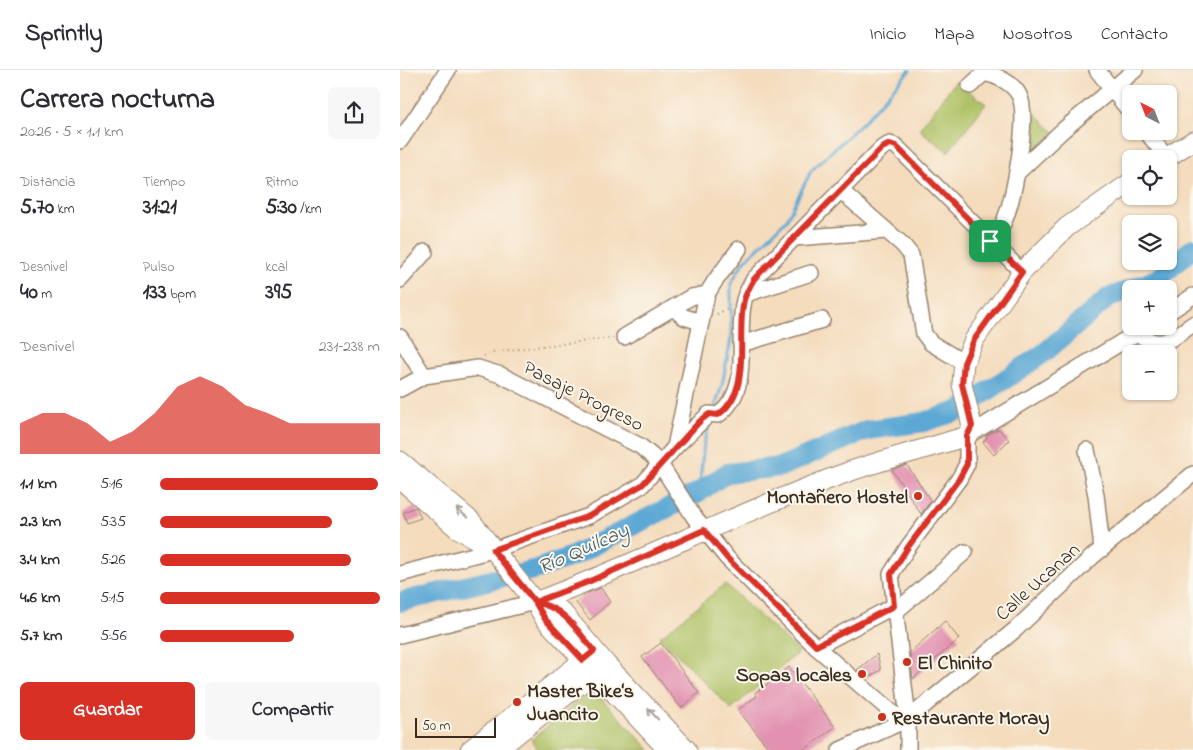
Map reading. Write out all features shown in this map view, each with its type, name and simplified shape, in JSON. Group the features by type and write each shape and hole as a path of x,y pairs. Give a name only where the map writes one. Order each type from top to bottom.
{"main road":[{"path":"1177,151 1193,142"},
{"path":"531,597 588,582 699,523 970,431 962,384 964,363 974,340 1022,272 1067,227 1122,188"},
{"path":"400,461 471,521 531,597 561,611 594,662 668,750"},
{"path":"400,479 457,528 497,556"},
{"path":"470,750 594,662"},
{"path":"497,750 594,662"},
{"path":"594,662 687,750"}],"street":[{"path":"400,140 448,70"},
{"path":"1097,70 1122,102"},
{"path":"1017,173 1063,130 1136,70"},
{"path":"970,86 984,73 991,74 1002,80 1020,96 1021,139 1017,173 1005,220 990,241"},
{"path":"676,447 714,414 728,408 734,399 740,374 746,294 764,267 795,238 882,148 890,144 896,146 1022,272"},
{"path":"840,190 903,245 910,256 924,334 931,343 964,363"},
{"path":"795,238 886,230"},
{"path":"400,574 497,556 589,516 664,470 676,447 707,294 714,281 739,249"},
{"path":"400,280 425,252"},
{"path":"746,294 811,273"},
{"path":"624,337 691,297 707,294"},
{"path":"1177,307 1193,296"},
{"path":"673,308 684,317 701,322"},
{"path":"741,344 822,320"},
{"path":"1145,335 1147,341 1158,344 1174,338 1193,324"},
{"path":"908,750 891,574 908,547 959,479 967,464 970,431 1134,335"},
{"path":"400,337 424,376"},
{"path":"400,389 424,376 480,362"},
{"name":"Pasaje Progreso","path":"480,362 640,446 664,470 699,523 727,558 816,646 905,720"},
{"path":"1087,450 1096,495 1102,550"},
{"name":"Calle Ucanan","path":"840,750 905,720 1016,629 1102,550 1193,474"},
{"path":"816,646 894,609 965,552"},
{"path":"400,635 531,597"}],"path":[{"path":"721,312 734,306"},
{"path":"480,362 491,352 624,337"}],"green space":[{"path":"956,81 986,104 948,152 919,129"},
{"path":"1027,105 1054,132 1026,162"},
{"path":"725,584 799,652 731,709 660,637"},
{"path":"590,691 595,692 650,750 539,750 531,740"}],"building":[{"path":"999,429 1009,440 994,455 983,442 987,438 985,436"},
{"name":"Montañero Hostel","path":"907,465 931,501 921,514 892,470"},
{"path":"416,507 421,518 407,523 403,512"},
{"path":"601,588 610,602 590,620 576,603 588,593"},
{"path":"945,621 959,639 913,679 910,652"},
{"path":"661,643 699,693 681,708 642,657"},
{"path":"877,654 881,670 867,678 857,670"},
{"path":"789,667 835,727 804,750 770,750 738,710 757,696 755,693"}],"waterway":[{"path":"714,410 722,385 731,339 731,284 742,264 787,219 811,171 862,123 910,70"},
{"name":"Río Quilcay","path":"400,602 537,569 573,556 699,492 727,473 780,467 867,430 924,422 958,411 1044,353 1108,298 1159,278 1193,248"},
{"path":"699,492 704,442 711,420"}],"place":[{"name":"Montañero Hostel","path":"918,496"},
{"name":"El Chinito","path":"907,662"},
{"name":"Sopas locales","path":"862,674"},
{"name":"Master Bike‘s Juancito","path":"517,702"},
{"name":"Restaurante Moray","path":"882,717"}],"route":[{"path":"990,241 903,152 890,144 882,148 754,279 744,301 740,374 734,399 728,408 718,415 709,414 700,421 642,485 589,516 493,550 535,602 538,611 583,660 594,651 561,611 549,605 535,602 588,582 704,530 727,558 816,646 894,606 891,574 908,547 959,479 967,464 967,436 972,426 962,384 964,363 974,340 1022,272 990,241"}]}
